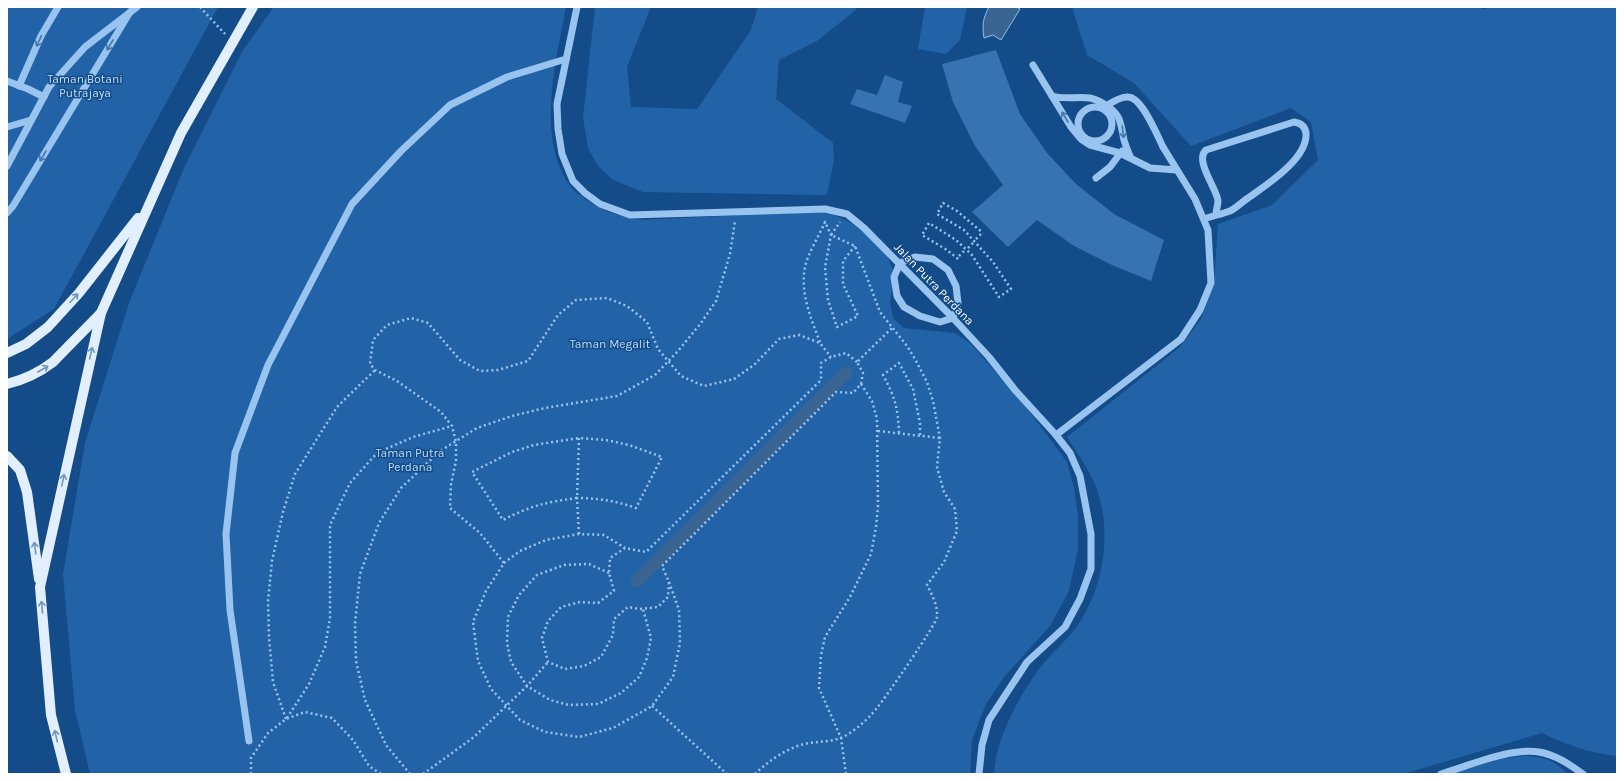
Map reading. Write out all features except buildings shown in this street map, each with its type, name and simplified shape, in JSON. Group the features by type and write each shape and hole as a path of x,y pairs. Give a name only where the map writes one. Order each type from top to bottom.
{"main road":[{"path":"40,587 82,392 101,313 181,133 253,7"},
{"path":"7,353 26,344 48,327 79,293 148,206"},
{"path":"7,384 18,382 46,368 101,313"},
{"path":"7,456 20,470 27,492 40,587 51,715 66,774"}],"street":[{"path":"19,86 41,36 58,7"},
{"path":"7,166 50,87 85,47 137,7"},
{"name":"Jalan Putra Perdana","path":"577,7 556,104 562,154 573,181 585,193 600,204 630,215 825,209 847,214 864,228 900,263 953,318 989,357 1015,390 1070,453 1080,476 1091,534 1091,569 1080,599 1065,627 1027,662 989,720 982,745 979,774"},
{"path":"7,212 13,206 130,12"},
{"path":"249,741 230,610 226,534 235,452 268,365 352,204 401,151 450,105 507,77 566,59"},
{"path":"1033,65 1081,139 1090,145 1120,153 1150,168 1176,170"},
{"path":"7,81 44,97"},
{"path":"1052,96 1065,99 1088,97 1097,100 1110,108 1119,118 1126,146 1131,158"},
{"path":"1056,436 1181,340 1200,310 1210,283 1208,230 1204,219 1195,199 1176,170 1143,108 1132,97 1127,96 1102,108 1094,107 1085,110 1079,117 1078,126 1081,134 1088,140 1101,140 1106,138 1111,131 1113,122 1110,114 1102,108"},
{"path":"7,127 31,120"},
{"path":"1204,219 1216,214 1230,211 1293,163 1302,150 1306,138 1305,129 1301,124 1294,122 1206,150 1202,153 1201,157 1208,179 1215,192 1218,202 1216,214"},
{"path":"1096,178 1110,167 1126,146"},
{"path":"915,257 927,258 933,259 948,270 956,286 958,303 953,318 940,322 920,316 904,307 897,296 894,277 900,263 915,257"},
{"path":"1441,774 1499,756 1518,752 1538,752 1563,760 1583,774"},
{"path":"60,774 62,760"}],"path":[{"path":"200,7 233,42"},
{"path":"964,251 958,258 922,235 929,223 956,240 972,255 1000,297 1011,289 993,262 964,230 937,214 943,203 957,211 982,233 976,239"},
{"path":"410,774 386,744 365,700 356,661 354,624 360,574 379,523 401,488 440,451 477,428 512,416 545,408 617,396 655,375 669,361 701,323 716,301 730,254 737,212"},
{"path":"847,214 831,234 825,267 828,300 837,327 858,316 843,284 843,260 855,246"},
{"path":"755,774 776,755 808,743 831,742 841,738 858,727 877,708 937,617 934,600 927,585 944,562 957,531 955,509 944,492 937,467 940,438 933,401 927,382 907,346 880,312 855,246 831,234 825,222 806,266 804,278 808,312 820,343 831,356"},
{"path":"968,248 972,243"},
{"path":"504,563 480,532 450,508 451,484 456,461 456,442 452,426 441,412 397,382 375,370 370,364 373,340 387,325 411,318 428,324 460,360 480,372 498,370 528,361 558,314 576,300 607,298 627,306 647,322 658,349 681,376 704,386 734,379 754,365 779,339 799,335 820,343"},
{"path":"857,362 892,328"},
{"path":"846,353 857,362 864,373 861,384 853,393 836,392 662,566 679,610 680,643 672,677 652,706 613,728 579,738 545,732 520,720 491,689 478,661 473,622 486,591 504,563 520,551 546,540 579,534 604,536 625,548 646,552 821,380 821,363 831,356 846,353"},
{"path":"899,433 898,412 894,395 883,375 899,363 913,388 920,423 920,435"},
{"path":"286,719 273,682 269,637 268,601 272,561 283,512 295,474 337,407 375,370"},
{"path":"846,774 846,762 841,738 819,688 821,655 825,638 850,597 871,554 878,506 877,419 872,401 861,384"},
{"path":"286,719 308,684 326,647 330,618 330,525 350,483 377,452 413,436 452,426"},
{"path":"878,431 940,438"},
{"path":"579,438 577,498 579,534"},
{"path":"579,438 606,440 629,445 662,457 636,508 619,502 594,498 577,498 550,501 525,509 503,520 472,472 512,452 540,444 579,438"},
{"path":"548,662 542,638 548,622 561,606 580,602 598,603 614,591 609,573 610,558 625,548"},
{"path":"609,573 588,564 564,565 537,575 519,595 508,616 507,643 511,662 527,686 550,700 570,705 598,704 621,693 639,677 647,658 651,638 644,609"},
{"path":"548,662 565,669 584,666 601,657 613,635 614,619 628,606 644,609 658,607 668,597 669,582"},
{"path":"423,774 474,738 527,686 548,662"},
{"path":"652,706 726,774"},
{"path":"252,774 252,758 268,733 286,719 305,712 332,718 354,740 369,766 381,774"}],"green space":[{"name":"Taman Botani Putrajaya","path":"7,7 218,7 54,309 7,339"},
{"name":"Taman Putra Perdana","path":"274,7 566,7 554,75 551,99 551,123 554,146 560,168 575,191 594,205 624,217 641,220 807,212 832,214 848,221 869,236 887,255 892,268 893,282 890,302 893,318 904,328 955,333 971,344 1027,408 1067,462 1074,488 1078,516 1078,549 1069,591 1050,626 1004,677 986,704 972,740 970,774 90,774 75,710 63,574 85,443 129,303 184,168 243,50"},
{"path":"595,7 651,7 627,67 631,107 697,109 751,30 758,7 856,7 857,9 817,41 779,60 776,99 833,143 834,160 827,195 643,192 613,180 598,166 588,148 583,118"},
{"path":"925,7 967,7 960,40 946,54 918,49"},
{"path":"1072,7 1479,7 1483,9 1496,7 1617,7 1617,756 1579,748 1542,733 1403,774 994,774 995,761 1003,733 1016,705 1039,669 1077,626 1086,612 1099,580 1104,546 1103,512 1099,496 1089,473 1067,437 1180,347 1201,319 1214,282 1218,224 1272,205 1318,160 1311,122 1291,108 1191,146 1134,83 1087,55"},
{"path":"1524,756 1543,758 1553,762 1568,774 1449,774 1502,759"}],"shaded area":[{"path":"989,7 1016,7 1020,9 1001,40 993,35 984,38 983,29 985,15"}],"waterway":[{"path":"637,581 846,373"}],"park label":[{"name":"Taman Megalit","path":"610,344"}]}
